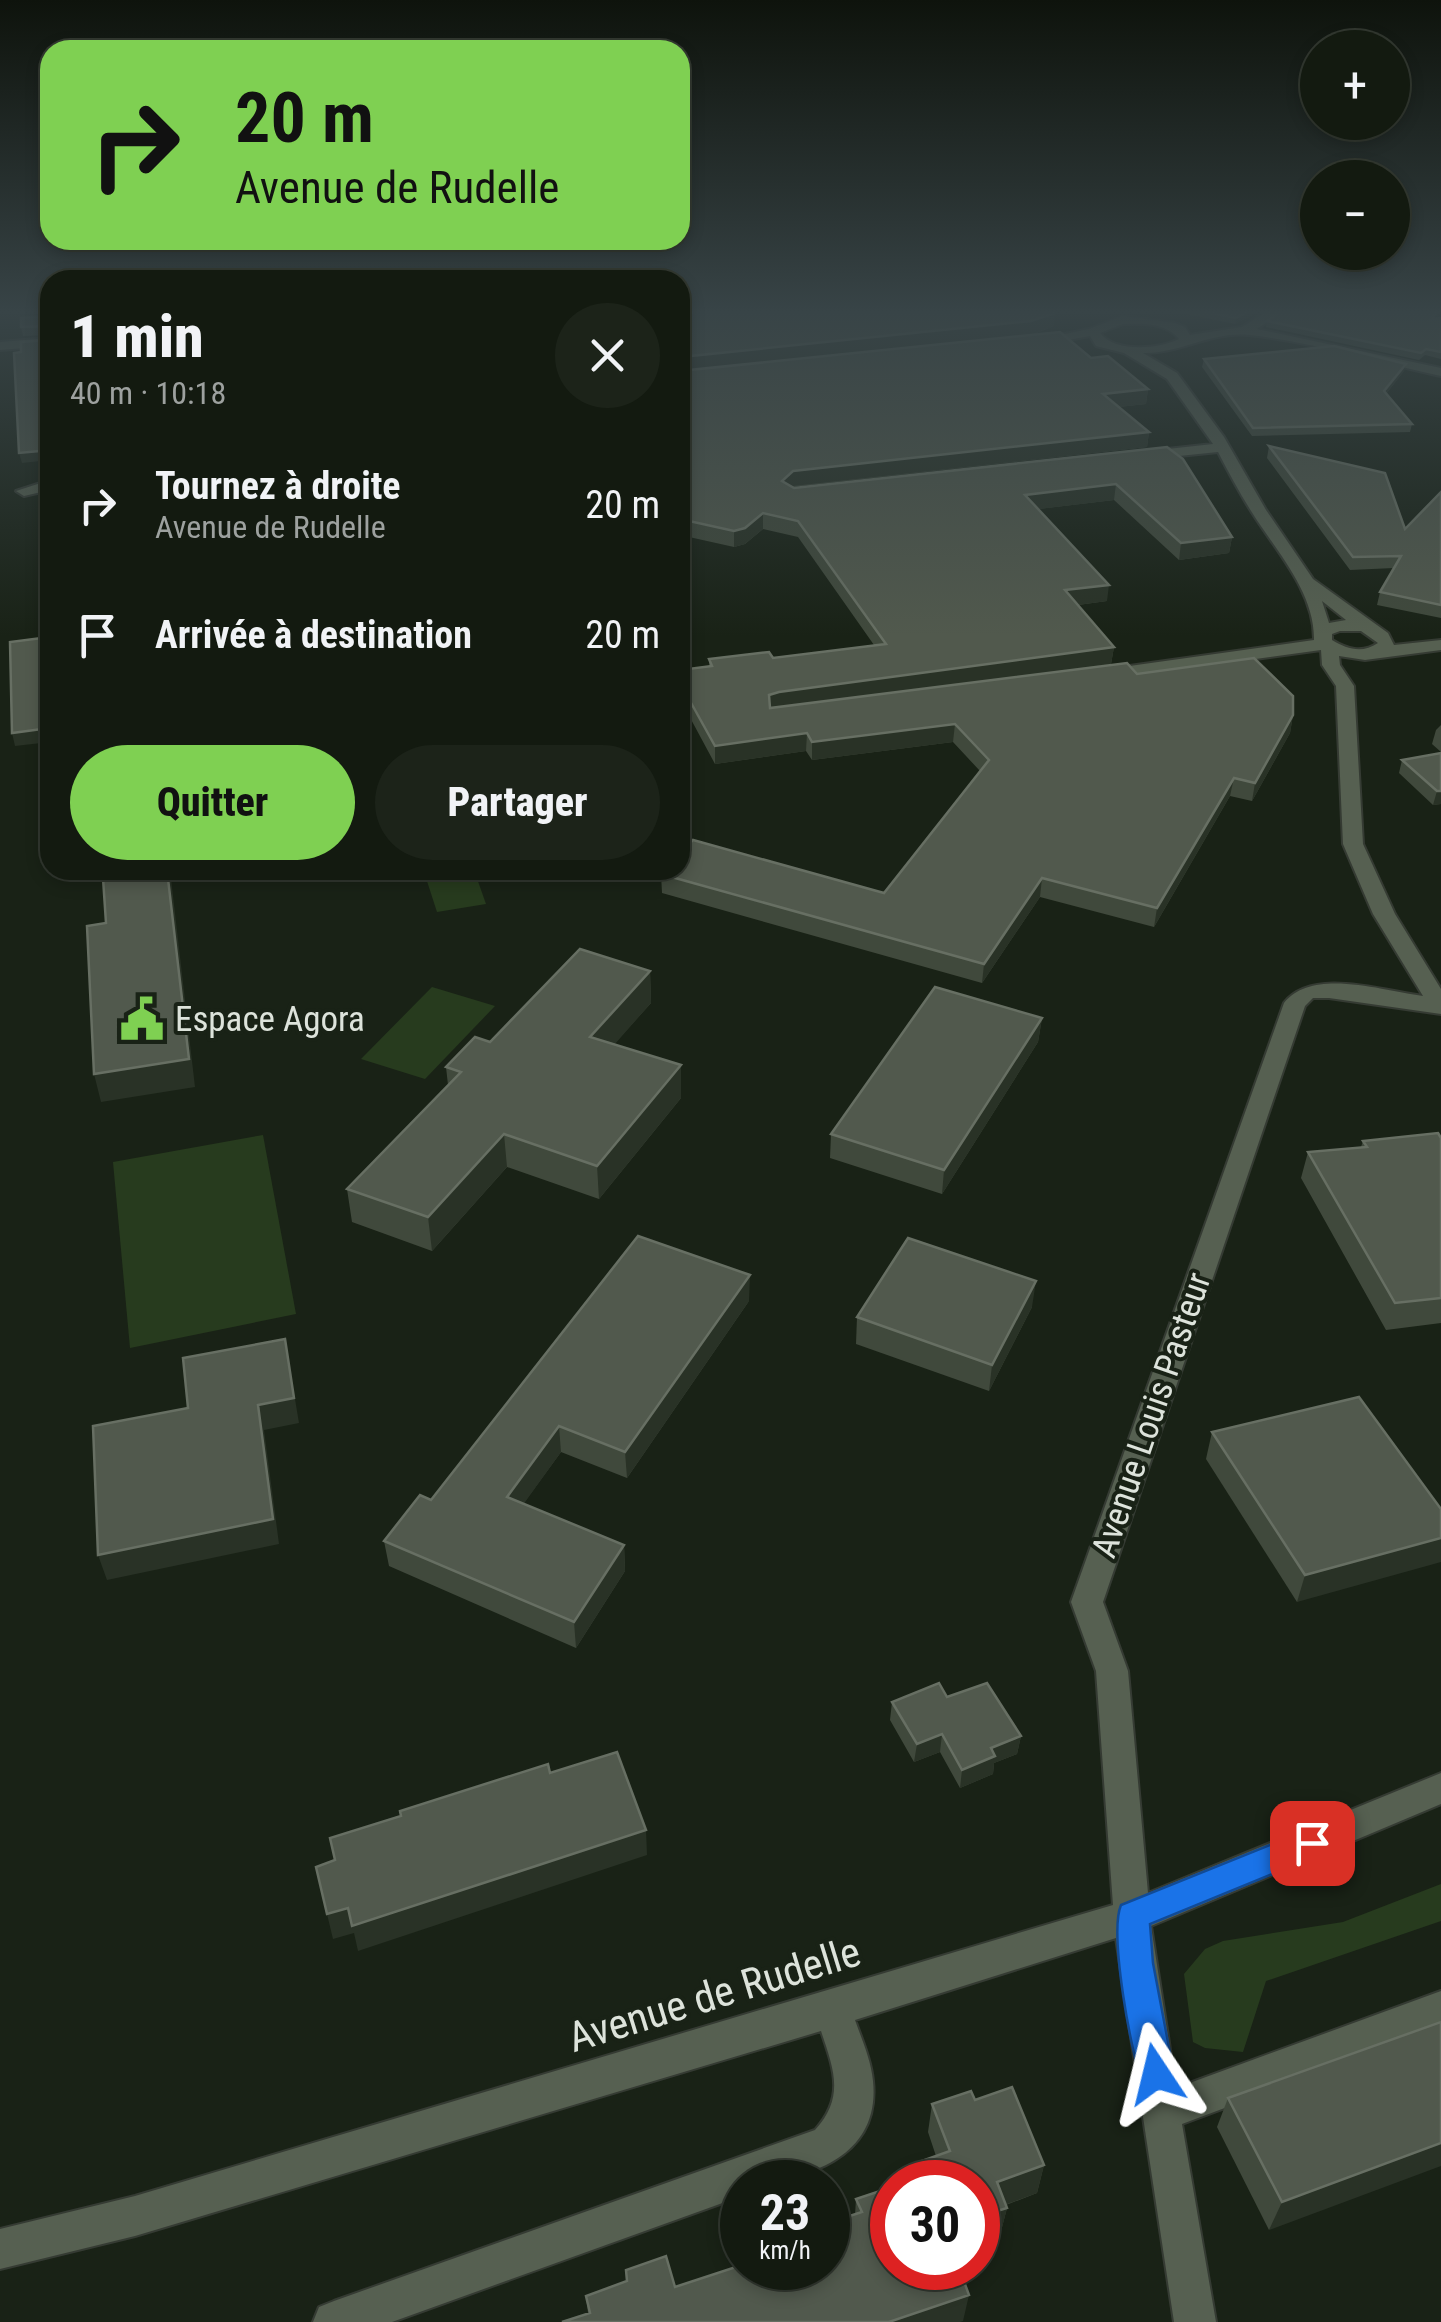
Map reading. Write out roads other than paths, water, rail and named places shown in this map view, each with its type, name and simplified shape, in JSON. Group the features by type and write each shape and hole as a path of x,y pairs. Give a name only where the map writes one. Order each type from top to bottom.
{"street":[{"name":"Avenue Louis Pasteur","path":"1203,419 1307,582 1331,665 1345,686 1353,844 1384,914 1440,1006"},
{"path":"1123,458 1222,447"},
{"path":"24,491 40,488"},
{"name":"Avenue Louis Pasteur","path":"1307,582 1372,630"},
{"path":"1326,640 1342,625 1441,636"},
{"path":"1345,686 1372,653 1388,643 1372,630"},
{"path":"1074,678 1326,640 1372,653 1441,645"},
{"name":"Avenue Louis Pasteur","path":"1195,2322 1136,1963 1112,1671 1087,1602 1294,1002 1307,992 1329,991 1440,1006"},
{"name":"Avenue de Rudelle","path":"0,2249 135,2216 1133,1916 1441,1788"},
{"path":"334,2322 828,2144 847,2127 854,2100 854,2078 833,2009"},
{"path":"1163,2112 1441,2009"}],"place":[{"name":"Espace Agora","path":"142,1019"}]}
